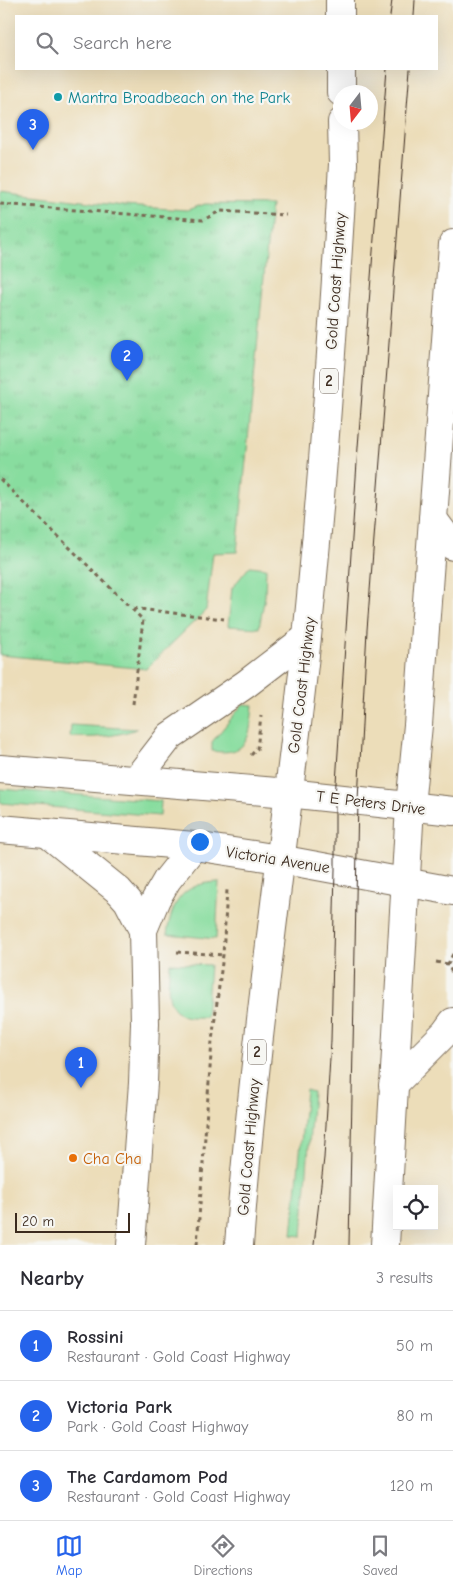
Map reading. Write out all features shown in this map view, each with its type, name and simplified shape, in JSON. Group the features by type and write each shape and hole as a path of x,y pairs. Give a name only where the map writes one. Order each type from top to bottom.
{"main road":[{"path":"340,0 340,15"},
{"path":"341,70 341,85"},
{"name":"Gold Coast Highway","path":"239,1245 253,1092 306,638 322,480 343,164 342,130"},
{"path":"385,1245 410,806 418,725 453,244"},
{"path":"433,519 453,546"},
{"path":"136,780 170,736 223,700 306,638"},
{"path":"0,769 288,793"},
{"name":"T E Peters Drive","path":"288,793 453,812"},
{"name":"Victoria Avenue","path":"0,829 194,846 405,882"},
{"path":"47,833 119,891 128,901 144,930"},
{"path":"130,1245 143,1083 145,1023 144,930 156,899 167,880 194,846"},
{"path":"405,882 453,890"},
{"path":"393,1085 445,1033 453,1022"}],"path":[{"path":"0,204 204,220 220,211 286,215"},
{"path":"0,479 142,620 133,704"},
{"path":"131,608 224,619"},
{"path":"245,760 257,749 262,707"},
{"path":"197,1245 212,1041 223,954 227,890"},
{"path":"176,952 223,954"},
{"path":"448,964 453,954"},
{"path":"436,962 448,964"},
{"path":"448,964 453,975"}],"green space":[{"path":"0,191 123,206 187,210 205,204 271,205 237,552 213,553 206,610 146,669 0,655"},
{"path":"250,566 266,568 265,596 259,628 228,626 232,588"},
{"path":"243,704 253,705 251,725 246,741 241,747 234,750 225,752 212,751 212,742"},
{"path":"71,725 137,729 104,736 70,737"},
{"path":"0,789 161,801 160,816 0,803"},
{"path":"219,882 216,939 167,934 172,912 181,896 196,886"},
{"path":"170,963 210,965 206,1017 184,1016 172,1005 168,992"},
{"path":"306,1090 313,1092 302,1236 292,1235"}],"tram line":[{"path":"390,15 392,0"},
{"path":"414,15 415,0"},
{"path":"314,1245 324,1158 331,1041 335,798 358,447 387,70"},
{"path":"349,1245 358,800 367,630 410,70"}],"place":[{"name":"Mantra Broadbeach on the Park","path":"58,97"},
{"name":"The Cardamom Pod","path":"33,150"},
{"name":"Victoria Park","path":"127,381"},
{"name":"Rossini","path":"81,1088"},
{"name":"Cha Cha","path":"73,1158"}]}
